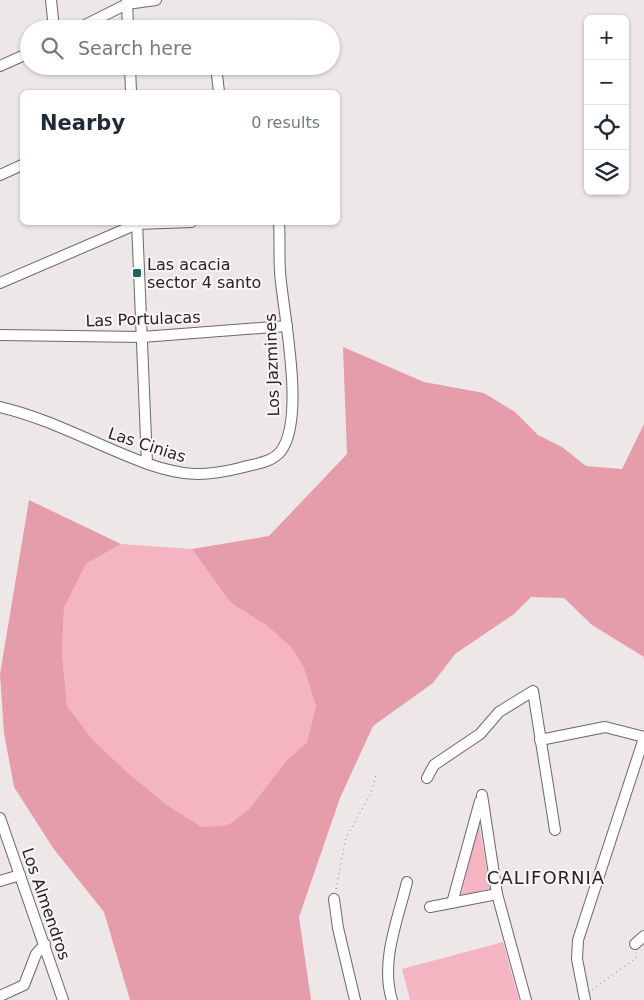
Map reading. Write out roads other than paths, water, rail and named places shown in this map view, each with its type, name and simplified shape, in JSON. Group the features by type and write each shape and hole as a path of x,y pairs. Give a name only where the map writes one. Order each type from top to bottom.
{"street":[{"path":"51,0 53,20"},
{"path":"94,20 127,2 156,0"},
{"path":"127,2 128,20"},
{"path":"0,66 20,57"},
{"path":"130,75 131,90"},
{"path":"217,75 219,90"},
{"path":"0,175 20,166"},
{"path":"0,282 132,225"},
{"path":"137,225 147,464"},
{"name":"Los Jazmines","path":"279,225 280,273 287,326 292,404 284,446"},
{"name":"Las Portulacas","path":"0,335 142,337 287,326"},
{"name":"Las Cinias","path":"0,407 33,415 92,442 147,464 186,474 214,474 265,461 277,455 284,446"},
{"path":"427,778 434,765 480,734 499,712 532,691 555,830"},
{"path":"540,740 606,727 644,737 580,931 577,959 585,998"},
{"path":"452,903 482,795 497,894 526,1000"},
{"name":"Los Almendros","path":"0,818 63,1000"},
{"path":"0,881 20,875"},
{"path":"392,1000 388,980 389,961 407,882"},
{"path":"430,907 497,894"},
{"path":"334,899 338,928 355,1000"},
{"path":"635,944 644,936"},
{"path":"0,996 24,985 36,954 45,944"}],"place":[{"name":"Las acacia sector 4 santo","path":"137,273"}],"district":[{"name":"CALIFORNIA","path":"546,877"}]}
